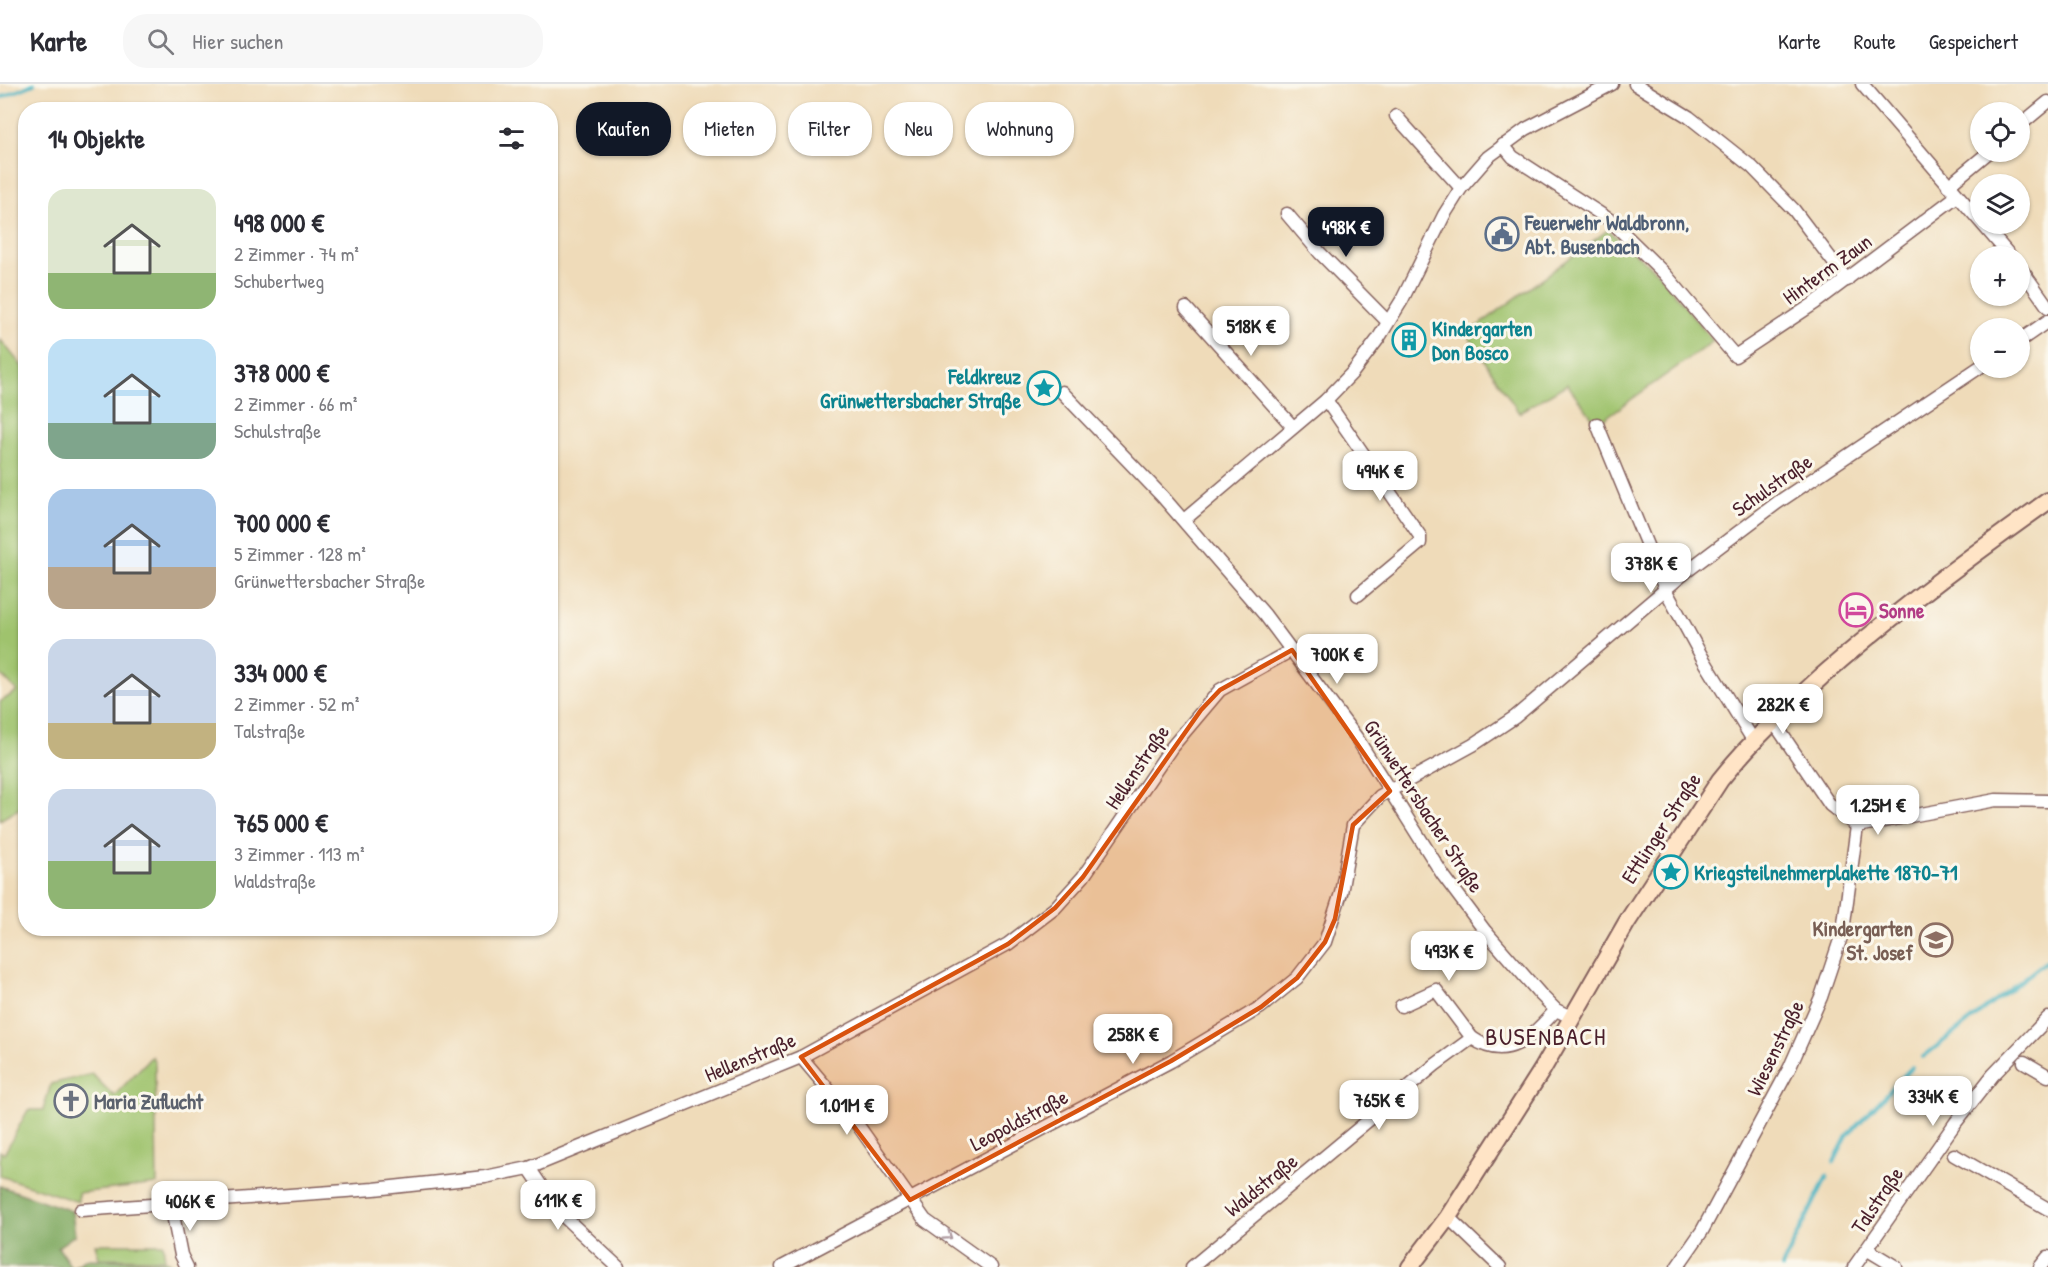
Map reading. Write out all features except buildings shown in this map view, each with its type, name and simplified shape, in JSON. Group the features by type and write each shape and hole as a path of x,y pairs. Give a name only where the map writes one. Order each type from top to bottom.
{"main road":[{"name":"Ettlinger Straße","path":"1410,1267 1448,1216 1542,1070 1627,922 1720,780 1753,740 1933,582 2048,501"}],"street":[{"path":"1184,520 1326,400 1353,372 1402,300 1432,234 1461,188 1488,157 1552,114 1612,84"},
{"path":"1635,84 1689,117 1752,167 1794,210 1847,280"},
{"path":"1862,84 2001,246"},
{"path":"2030,117 2048,102"},
{"path":"1396,116 1461,188"},
{"name":"Hinterm Zaun","path":"1503,146 1513,157 1610,220 1665,274 1735,356 1847,280 1957,196"},
{"path":"1948,186 1977,162"},
{"path":"1287,214 1342,277 1388,322"},
{"path":"2030,282 2048,307"},
{"path":"1186,308 1293,427"},
{"path":"2030,333 2048,321"},
{"name":"Schulstraße","path":"1390,791 1473,745 1515,717 1665,590 1777,503 1970,374"},
{"name":"Grünwettersbacher Straße","path":"1062,392 1184,520 1265,615 1356,737 1443,875 1485,931 1556,1010 1571,1017"},
{"path":"1326,400 1420,536 1420,543 1358,595"},
{"path":"1597,424 1665,590 1702,657 1753,740"},
{"name":"Hellenstraße","path":"81,1210 374,1189 485,1177 529,1168 801,1057 1008,944 1055,908 1090,868 1171,748 1220,690 1292,650"},
{"path":"1773,721 1830,805 1857,826 1996,800 2048,801"},
{"name":"Leopoldstraße","path":"782,1267 1171,1061 1261,1007 1296,978 1325,942 1335,919 1353,825 1367,808 1390,791"},
{"name":"Wiesenstraße","path":"1677,1267 1702,1231 1785,1077 1821,997 1843,931 1857,826"},
{"path":"1401,1006 1436,990 1472,1038 1484,1047 1509,1047 1527,1040 1556,1010"},
{"name":"Talstraße","path":"1854,1267 1956,1122 2000,1068 2048,1018"},
{"name":"Waldstraße","path":"1192,1267 1435,1065 1472,1038"},
{"path":"801,1057 855,1121 925,1220 991,1267"},
{"path":"2024,1062 2048,1076"},
{"path":"1954,1155 2048,1209"},
{"path":"529,1168 559,1212 618,1267"},
{"path":"171,1205 176,1237 187,1267"},
{"path":"1448,1216 1500,1267"},
{"path":"1868,1250 1896,1267"},
{"path":"2040,1267 2048,1257"}],"highlighted area":[{"path":"1292,650 1390,791 1353,825 1335,919 1325,942 1297,978 1261,1007 1171,1061 910,1200 801,1057 1008,944 1055,908 1083,877 1201,710 1220,690"}],"green space":[{"path":"1608,230 1658,273 1713,341 1597,424 1567,384 1519,413 1467,334"},
{"path":"0,339 18,361 18,809 0,820 0,702 17,691 0,674"},
{"path":"152,1056 155,1064 157,1184 78,1193 78,1202 0,1176 0,1151 4,1154 28,1110 43,1110 51,1084 92,1074 114,1096"},
{"path":"0,1186 72,1211 75,1235 58,1247 71,1267 0,1267"},
{"path":"95,1244 163,1244 165,1259 99,1258"},
{"path":"86,1259 167,1261 173,1267 73,1267"}],"waterway":[{"path":"0,98 34,84"},
{"path":"1923,1057 2048,960"},
{"path":"1834,1162 1847,1136 1912,1067"},
{"path":"1782,1267 1827,1176"}],"place":[{"name":"Feuerwehr Waldbronn, Abt. Busenbach","path":"1502,234"},
{"name":"Kindergarten Don Bosco","path":"1409,340"},
{"name":"Feldkreuz Grünwettersbacher Straße","path":"1044,388"},
{"name":"Sonne","path":"1856,610"},
{"name":"Kriegsteilnehmerplakette 1870–71","path":"1671,872"},
{"name":"Kindergarten St. Josef","path":"1936,940"},
{"name":"Maria Zuflucht","path":"71,1101"}],"district":[{"name":"BUSENBACH","path":"1546,1036"}]}
